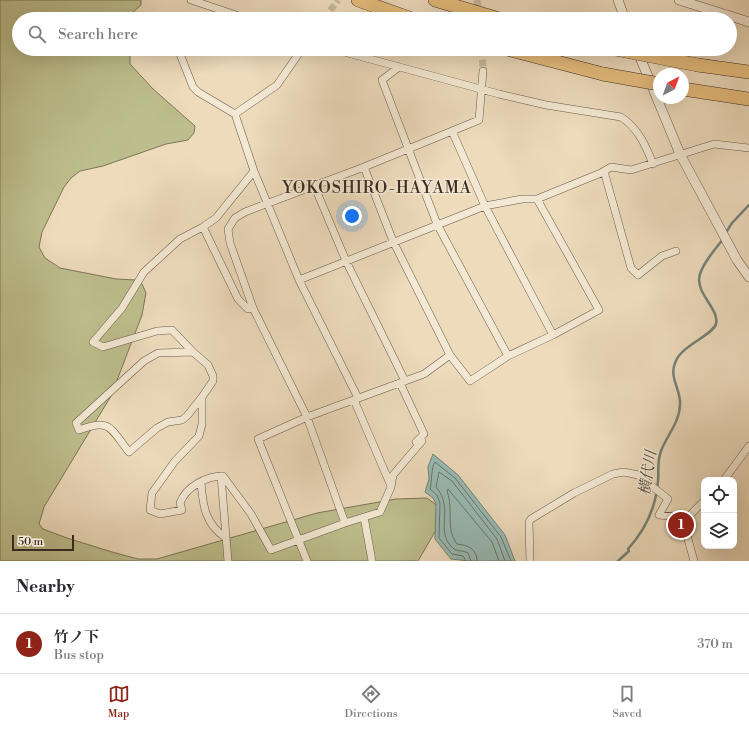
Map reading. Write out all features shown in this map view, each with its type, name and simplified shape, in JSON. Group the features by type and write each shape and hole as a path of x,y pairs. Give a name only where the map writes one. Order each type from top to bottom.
{"highway":[{"path":"358,0 392,12"},
{"path":"436,0 476,12"},
{"path":"534,56 603,74 653,83"},
{"path":"651,56 698,65 749,72"},
{"path":"689,90 749,99"}],"street":[{"path":"618,0 622,12"},
{"path":"679,0 717,12"},
{"path":"196,1 228,12"},
{"path":"737,18 749,22"},
{"path":"181,56 194,87 198,92 235,114 254,171 299,280 356,399 391,486"},
{"path":"235,114 277,85 297,56"},
{"path":"359,56 483,90 546,105 621,116 631,123 642,140 653,164"},
{"path":"640,56 680,154 737,260 749,277"},
{"path":"399,67 382,80 408,149 437,224 508,356"},
{"path":"345,523 308,417 254,308 230,243 228,229 235,218 268,202 364,167 479,120 483,90 483,71"},
{"path":"452,131 485,206 553,335"},
{"path":"299,280 393,241 485,206 522,199 537,199 611,167 631,170 714,144 749,148"},
{"path":"364,167 393,241 450,355 470,381 508,356 553,335 598,310 537,199"},
{"path":"193,352 158,353 144,361 76,423 79,430 96,423 109,426 129,452 157,428 168,422 182,420 188,416 213,381 213,376 208,365 172,330 156,331 103,347 93,342 122,308 144,272 180,239 203,227 216,218 254,171"},
{"path":"604,171 631,268 638,275 662,256 676,251"},
{"path":"202,397 202,424 199,436 175,461 152,493 150,510 160,514 182,510 180,503 184,493 214,476 223,476 251,514 271,550 380,512 391,486 393,475 424,434 403,382 346,261 314,185"},
{"path":"203,227 238,299 248,309 254,308"},
{"path":"307,561 258,438 308,417 424,374 450,355"},
{"path":"726,477 749,446"},
{"path":"529,560 529,522 574,493 613,474 624,472 638,475 668,499 659,515 687,518"},
{"path":"221,476 228,561"},
{"path":"201,483 202,499 209,521 215,531 226,538"},
{"path":"694,561 686,532 687,518 701,504"},
{"path":"364,517 372,561"}],"green space":[{"path":"0,0 141,0 141,5 133,12 12,12 12,56 130,56 130,64 153,89 195,126 194,133 188,140 166,144 103,166 80,171 71,178 64,187 42,232 39,247 45,258 60,268 116,279 136,280 142,284 146,293 142,315 111,396 44,507 39,524 43,529 112,552 138,559 157,559 317,513 396,499 427,498 441,510 443,518 418,561 0,561"}],"water":[{"path":"433,454 458,475 505,535 515,561 469,561 451,559 435,539 436,504 433,498 425,492 429,479 428,467"}],"waterway":[{"name":"横代川","path":"725,234 732,223 749,205"},
{"name":"横代川","path":"618,561 629,551 628,549 645,526 655,500 660,455 676,423 679,411 680,399 673,374 675,363 683,351 709,333 716,324 716,318 703,294 699,281 704,265 723,239"}],"tunnel":[{"path":"329,12 338,0"},
{"path":"477,0 479,12"},
{"path":"482,56 483,71"}],"place":[{"name":"竹ノ下","path":"681,525"}],"district":[{"name":"YOKOSHIRO-HAYAMA","path":"377,188"}]}
